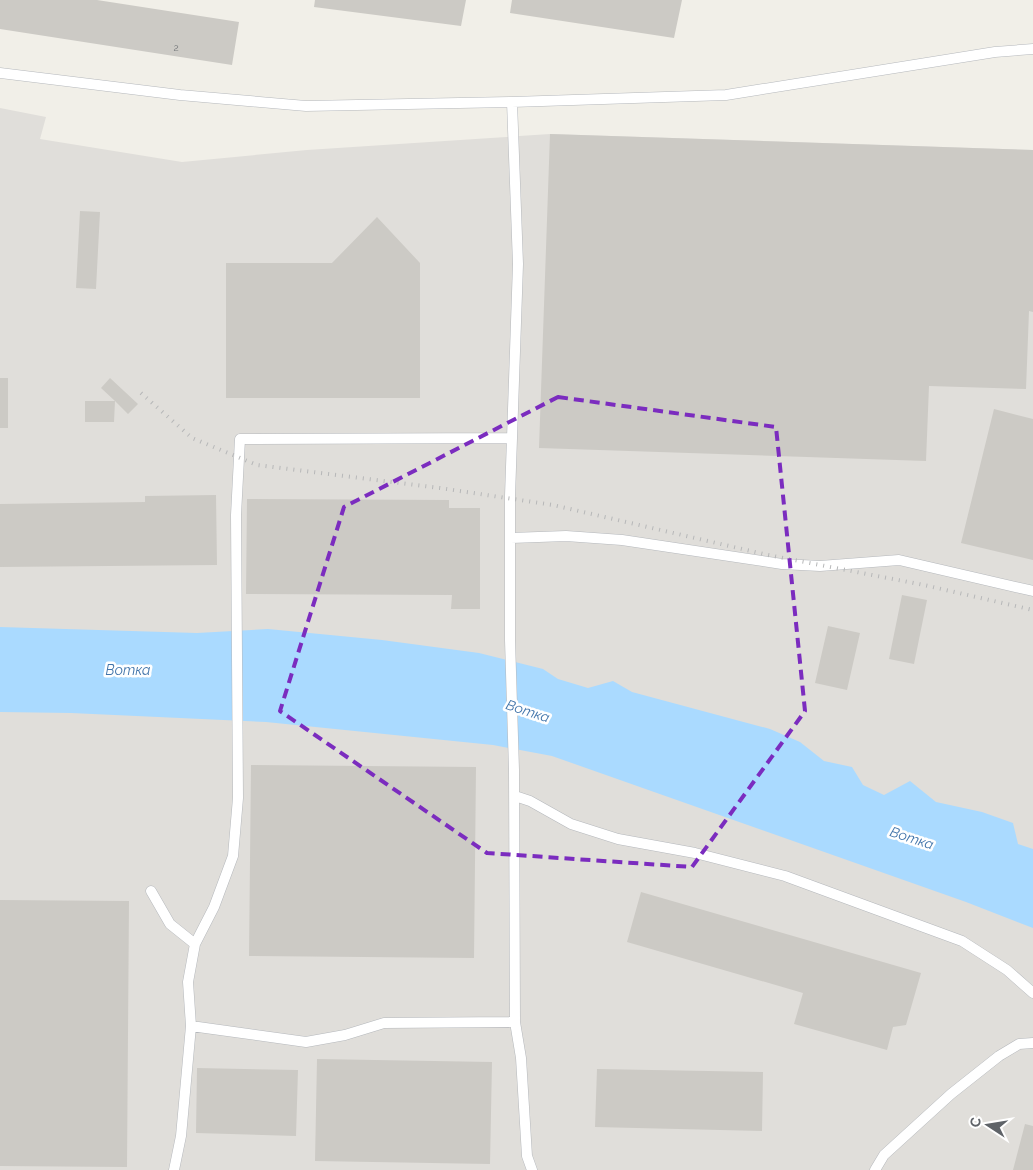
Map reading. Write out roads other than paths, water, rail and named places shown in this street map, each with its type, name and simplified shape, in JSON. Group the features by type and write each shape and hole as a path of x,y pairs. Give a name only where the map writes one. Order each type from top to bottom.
{"lane":[{"path":"0,73 180,95 306,106 512,102 726,95 995,52 1033,49"},
{"path":"512,102 518,264 510,496 515,1022 521,1058 527,1156 532,1170"},
{"path":"174,1170 181,1136 191,1026 188,982 195,944 214,907 233,856 238,798 236,515 240,439 512,438"},
{"path":"511,538 566,536 622,540 792,565 820,566 899,560 1033,591"},
{"path":"514,796 530,801 572,824 618,839 695,853 784,876 962,941 1007,970 1033,993"},
{"path":"151,891 170,924 195,944"},
{"path":"191,1026 306,1042 345,1035 384,1023 515,1022"},
{"path":"875,1170 884,1155 951,1094 999,1056 1019,1044 1033,1043"}],"water":[{"name":"Вотка","path":"0,627 197,633 268,629 382,640 479,653 543,669 558,679 588,688 613,681 632,692 770,729 800,742 824,761 852,767 863,785 884,795 910,781 936,802 982,812 1013,823 1018,844 1033,849 1033,928 966,902 552,756 493,745 266,722 71,713 0,712"}],"railway":[{"path":"141,393 192,438 257,465 440,488 553,505 768,555 924,585 1033,610"}]}
